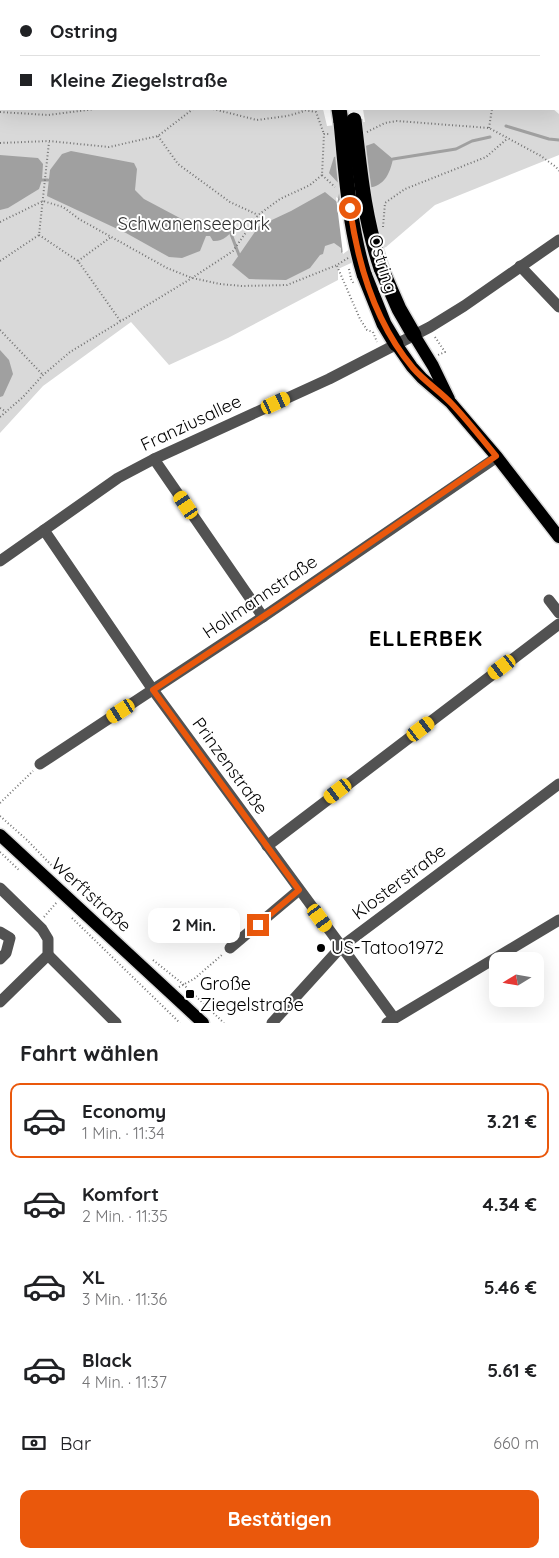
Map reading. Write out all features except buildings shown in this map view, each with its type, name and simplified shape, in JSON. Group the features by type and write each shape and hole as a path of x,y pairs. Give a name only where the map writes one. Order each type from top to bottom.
{"highway":[{"name":"Ostring","path":"344,119 369,229 381,268 399,309 414,335"},
{"name":"Ostring","path":"344,119 349,205 356,245 364,274 384,324 396,344"}],"main road":[{"name":"Ostring","path":"414,335 433,366 451,403"},
{"name":"Ostring","path":"396,344 412,367 451,403 496,456 559,537"},
{"name":"Werftstraße","path":"0,835 203,1023"}],"street":[{"name":"Franziusallee","path":"0,561 118,478 154,459 329,379 414,335 464,306 559,240"},
{"path":"520,266 559,307"},
{"name":"Hollmannstraße","path":"40,764 263,617 496,456"},
{"path":"154,459 263,617"},
{"name":"Prinzenstraße","path":"44,530 153,690 341,947 390,1020"},
{"path":"549,600 559,613"},
{"path":"267,846 559,624"},
{"name":"Klosterstraße","path":"272,1023 341,947 559,784"},
{"path":"0,888 42,928 48,939 48,956 116,1023"},
{"path":"230,948 299,890"},
{"path":"390,1020 559,920"},
{"path":"0,933 10,938 6,953 0,959"},
{"path":"0,1002 48,956"}],"path":[{"path":"0,112 48,115 87,110"},
{"path":"0,143 49,141 109,147 158,136 192,110"},
{"path":"217,110 256,120 287,116 305,111"},
{"path":"302,110 316,112 324,134 322,175 332,186"},
{"path":"489,128 492,110"},
{"path":"324,134 344,119"},
{"path":"366,133 385,123 398,121 489,128 541,156 559,171"},
{"path":"158,136 178,164 230,202 258,215"},
{"path":"383,231 384,202 405,189 486,157 508,138"},
{"path":"0,261 39,235 49,141"},
{"path":"0,416 23,397 43,374 70,352 233,251 258,215 280,199 310,185 322,175"},
{"path":"0,222 43,201 63,207 111,237 167,268 192,278 220,284 287,286 352,256"},
{"path":"39,235 78,262 121,322"},
{"path":"78,262 111,237"},
{"path":"336,265 360,319 367,330 373,332"},
{"path":"0,330 43,374"},
{"path":"0,408 5,411"},
{"path":"0,803 40,764"},
{"path":"0,816 59,873"},
{"path":"0,852 26,876"},
{"path":"50,898 56,903"},
{"path":"70,917 180,1023"},
{"path":"171,993 194,979 230,948"},
{"path":"152,959 183,984 224,1023"}],"green space":[{"name":"Schwanenseepark","path":"0,110 323,110 327,126 365,122 363,110 554,110 559,114 559,155 435,205 386,247 338,269 338,280 228,338 169,365 131,322 43,386 0,433"}],"shaded area":[{"path":"374,143 393,159 388,174 381,183 370,188 343,186 329,173 334,157"},
{"path":"71,151 134,163 137,169 135,190 144,199 193,225 223,220 234,228 220,240 213,241 210,236 206,236 200,251 182,258 169,257 126,233 47,196 50,170 62,154"},
{"path":"0,155 38,158 43,164 42,180 39,189 8,208 0,210"},
{"path":"325,192 371,230 341,253 341,248 334,243 325,246 323,254 320,255 310,268 286,280 249,279 232,265 259,226"},
{"path":"0,350 9,360 13,374 3,396 0,397"}],"pier":[{"path":"336,197 340,200 371,208 373,232 343,254"}],"waterway":[{"path":"506,126 549,139 559,140"},
{"path":"393,159 456,149 472,141 490,137"},
{"path":"42,180 48,180"},
{"path":"339,202 341,191"},
{"path":"231,234 239,255"}],"place":[{"name":"US-Tatoo1972","path":"321,948"},
{"name":"Große Ziegelstraße","path":"190,994"}],"district":[{"name":"ELLERBEK","path":"426,638"}],"route":[{"path":"258,925 299,890 153,690 477,471 496,456 451,403 412,367 388,331 376,307 358,256 350,208"}]}
